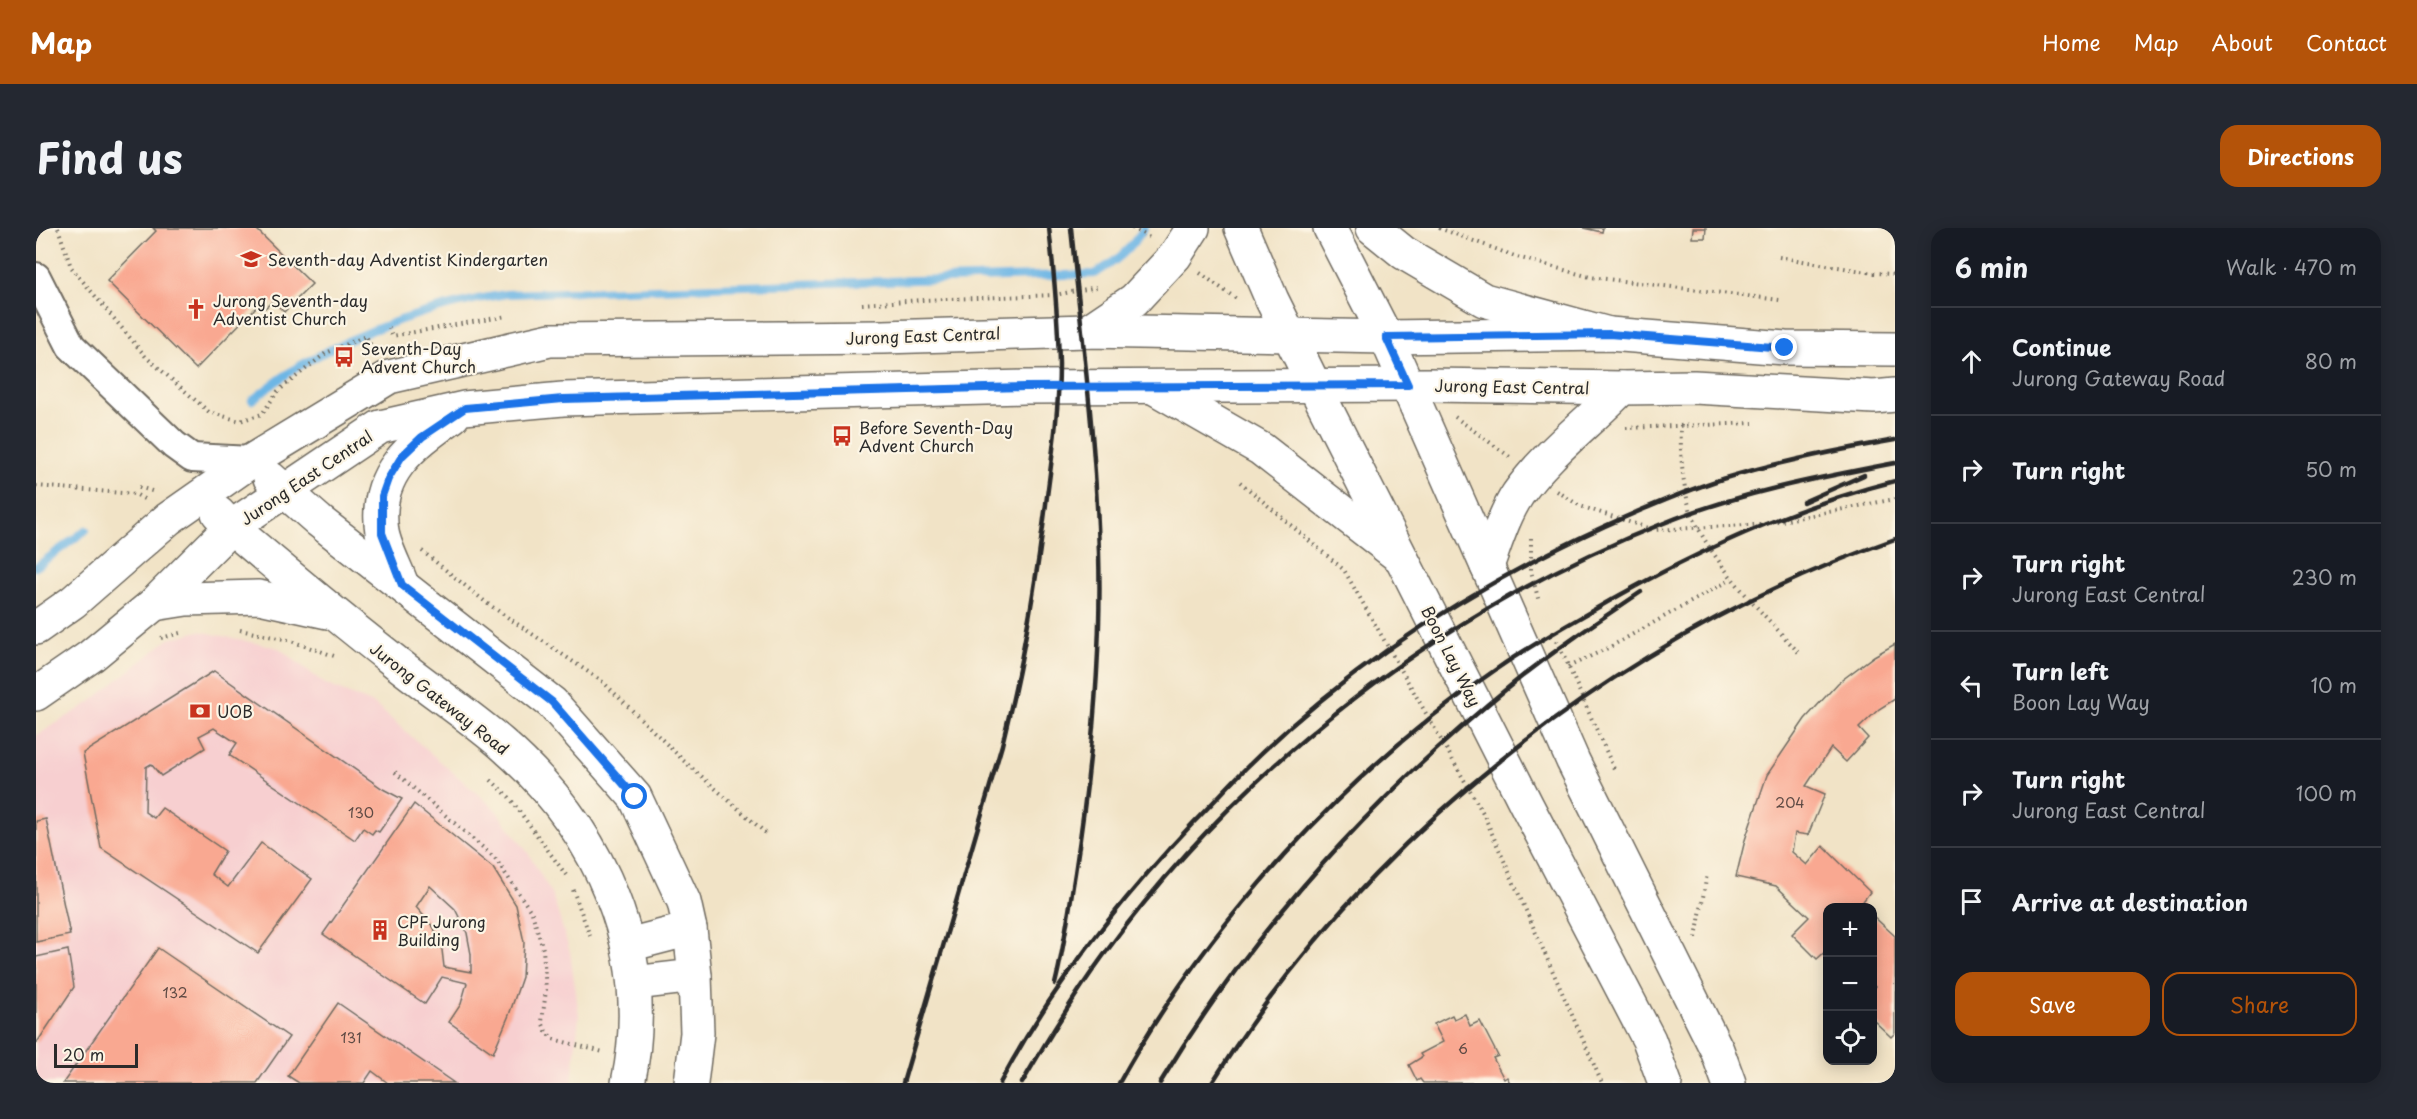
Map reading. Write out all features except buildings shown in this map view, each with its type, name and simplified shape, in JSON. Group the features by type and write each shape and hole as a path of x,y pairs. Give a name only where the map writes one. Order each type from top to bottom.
{"main road":[{"path":"1088,330 1134,300 1175,256 1193,228"},
{"name":"Boon Lay Way","path":"1241,228 1272,300 1315,387 1527,806 1649,1040 1665,1083"},
{"path":"1330,228 1408,385 1573,761 1717,1050 1729,1083"},
{"path":"1373,228 1404,253 1484,300 1609,334"},
{"name":"Jurong East Central","path":"36,628 73,602 168,519 251,461 389,377 550,340 883,337 1088,330 1386,337 1609,334 1785,348 1895,349"},
{"name":"Jurong East Central","path":"36,694 91,656 154,604 231,527 380,427 465,408 563,399 1024,387 1408,385 1694,387 1874,397 1895,395"},
{"path":"1153,387 1261,449 1404,561"},
{"path":"1487,566 1517,495 1559,446 1598,413 1622,388"},
{"path":"402,585 382,533 382,496 388,479 402,456 422,437 465,408"},
{"path":"251,461 319,521 552,702 635,797 679,891 690,929 695,976 697,1033 692,1083"},
{"name":"Jurong Gateway Road","path":"202,496 231,527 333,613 501,744 559,803 598,862 625,928 634,983 630,1071"},
{"path":"154,604 186,599 259,597 333,613"},
{"path":"628,945 690,929"},
{"path":"634,983 695,976"}],"street":[{"path":"36,277 70,346 174,445 192,458 251,461"},
{"path":"192,458 202,496"}],"path":[{"path":"58,228 71,267 146,357 209,412 240,421 262,414 278,392 326,353 366,336"},
{"path":"1132,228 1144,235"},
{"path":"1144,247 1154,228"},
{"path":"1439,228 1517,257 1590,277 1780,300"},
{"path":"1779,257 1873,273 1895,274"},
{"path":"857,305 968,297 1055,295 1101,287"},
{"path":"389,328 392,336 513,316"},
{"path":"1622,429 1764,423"},
{"path":"1681,425 1687,499 1698,528 1732,579 1799,653"},
{"path":"1240,482 1344,570 1483,813 1602,1083"},
{"path":"36,486 140,495 168,519"},
{"path":"1552,488 1580,506 1654,531 1766,524 1895,498"},
{"path":"1531,533 1531,571 1542,609"},
{"path":"421,550 488,604 603,682 684,761 768,835"},
{"path":"1568,667 1608,648 1732,579"},
{"path":"234,629 288,640 344,659"},
{"path":"159,639 181,633"},
{"path":"1555,638 1618,778"},
{"path":"394,772 495,858 532,913 543,949 546,990 542,1022 546,1031 553,1039 630,1071"},
{"path":"485,774 509,797 568,878"},
{"path":"1691,932 1695,941 1707,874"},
{"path":"572,889 593,944"}],"shaded area":[{"path":"199,631 279,648 325,684 374,704 495,809 529,854 553,897 570,952 579,1015 572,1083 36,1083 36,736 89,703 169,639"}],"waterway":[{"path":"252,400 301,365 350,340 400,320 479,299 506,294 1094,274 1122,255 1144,228"},
{"path":"36,567 86,530"}],"railway":[{"path":"903,1083 1002,745 1033,595 1053,451 1059,382 1057,313 1049,228"},
{"path":"1055,984 1081,834 1094,713 1099,633 1099,553 1095,471 1071,228"},
{"path":"1000,1083 1020,1047 1064,979 1139,882 1246,768 1286,731 1370,662 1415,631 1508,575 1556,549 1648,507 1743,473 1808,457 1895,440"},
{"path":"1022,1083 1081,987 1103,956 1159,885 1219,819 1284,757 1353,700 1426,648 1502,600 1581,559 1664,523 1749,495 1895,463"},
{"path":"1803,502 1864,475"},
{"path":"1119,1083 1154,1024 1194,965 1285,854 1335,802 1442,709 1540,641 1679,564 1785,516 1895,481"},
{"path":"1212,1083 1274,992 1345,907 1423,827 1508,754 1599,688 1694,630 1793,580 1895,539"},
{"path":"1160,1083 1196,1026 1276,918 1366,818 1463,725 1515,682 1641,592"}],"place":[{"name":"Seventh-day Adventist Kindergarten","path":"251,259"},
{"name":"Jurong Seventh-day Adventist Church","path":"196,309"},
{"name":"Seventh-Day Advent Church","path":"344,357"},
{"name":"Before Seventh-Day Advent Church","path":"842,436"},
{"name":"UOB","path":"200,711"},
{"name":"CPF Jurong Building","path":"380,930"}],"route":[{"path":"635,797 552,702 402,585 382,533 382,496 388,479 402,456 422,437 465,408 563,399 1024,387 1408,385 1386,337 1609,334 1785,348"}]}
